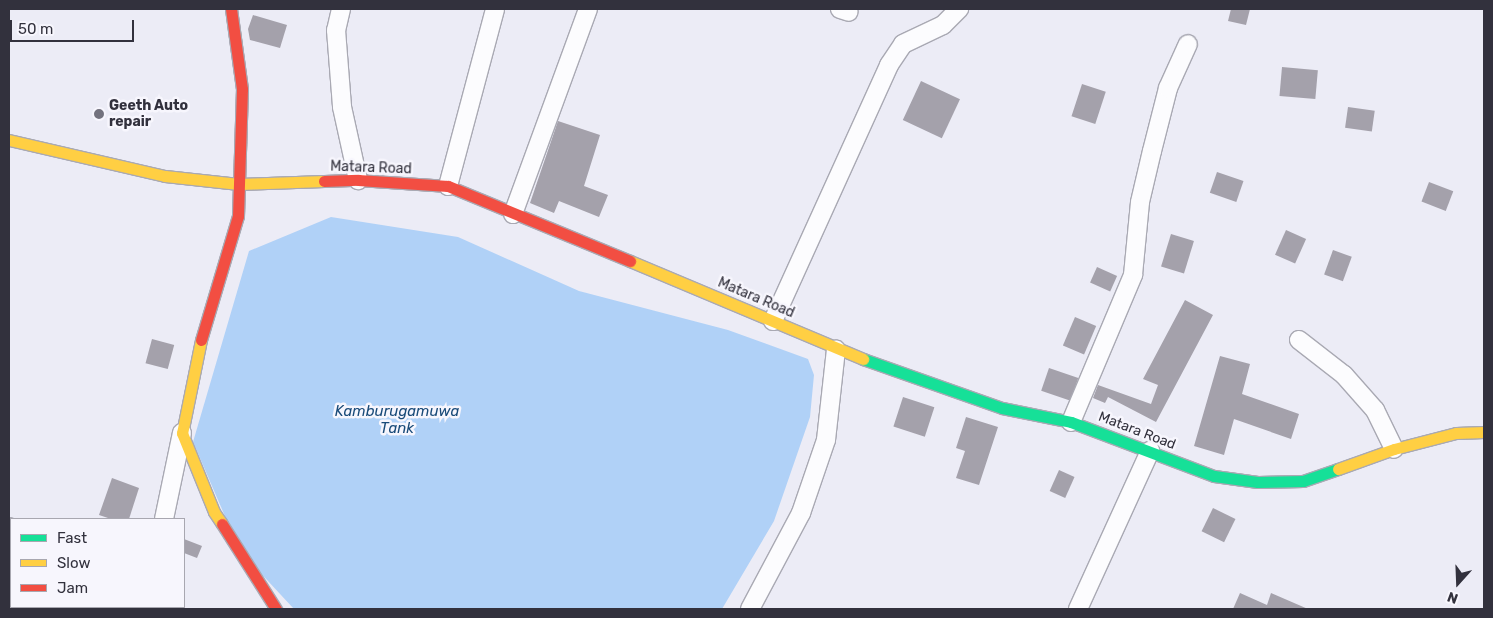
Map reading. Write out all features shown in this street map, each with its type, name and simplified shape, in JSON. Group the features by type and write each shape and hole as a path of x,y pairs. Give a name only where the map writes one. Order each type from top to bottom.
{"main road":[{"path":"231,9 242,89 238,216 204,333 182,433 214,512 276,609"},
{"name":"Matara Road","path":"9,140 165,176 240,184 358,180 448,186 772,321 836,350 1002,408 1071,422 1214,476 1258,482 1303,481 1394,449 1456,432 1484,432"}],"street":[{"path":"341,9 336,30 342,107 358,180"},
{"path":"448,186 495,9"},
{"path":"513,214 588,9"},
{"path":"772,321 889,65 903,44 943,25 959,9"},
{"path":"1071,422 1133,275 1140,202 1154,142 1168,88 1188,44"},
{"path":"1299,340 1344,375 1375,410 1394,449"},
{"path":"750,609 801,513 826,440 836,350"},
{"path":"164,518 182,433"},
{"path":"1078,609 1150,451"}],"water":[{"name":"Kamburugamuwa Tank","path":"331,217 458,237 579,291 728,330 808,359 814,375 810,417 774,521 722,609 294,609 240,551 193,442 249,251"}],"building":[{"path":"1231,9 1250,9 1246,25 1228,21"},
{"path":"253,15 287,25 280,48 250,40 248,29"},
{"path":"1282,67 1318,70 1315,99 1279,96"},
{"path":"921,81 960,99 942,138 903,120"},
{"path":"1082,84 1106,92 1095,124 1071,116"},
{"path":"1348,107 1375,111 1372,132 1345,128"},
{"path":"558,121 600,135 584,186 608,195 599,217 559,201 554,213 530,203"},
{"path":"1217,172 1243,181 1236,202 1210,193"},
{"path":"1429,182 1453,191 1446,211 1421,202"},
{"path":"1286,230 1306,239 1295,264 1275,255"},
{"path":"1171,234 1194,241 1184,274 1161,267"},
{"path":"1333,250 1352,257 1343,281 1324,274"},
{"path":"1097,267 1117,276 1110,291 1090,283"},
{"path":"1185,300 1213,315 1156,422 1108,397 1105,403 1093,398 1098,385 1151,404 1158,385 1143,379"},
{"path":"1075,317 1096,326 1084,355 1063,346"},
{"path":"152,339 174,345 168,369 146,363"},
{"path":"1220,356 1250,364 1242,394 1299,414 1291,439 1234,419 1224,455 1194,446"},
{"path":"1049,368 1078,378 1070,401 1041,391"},
{"path":"903,397 934,407 925,437 893,426"},
{"path":"966,417 998,427 979,485 956,478 965,451 956,448"},
{"path":"1059,470 1075,477 1065,498 1050,491"},
{"path":"112,478 139,488 129,518 108,518 99,515"},
{"path":"1213,508 1235,519 1224,542 1202,531"},
{"path":"185,539 202,546 197,558 185,553"},
{"path":"1240,593 1267,605 1271,593 1308,609 1233,609"}],"railway":[{"path":"9,608 13,609"}],"traffic: fast":[{"path":"863,359 1002,408 1071,422 1214,476 1258,482 1303,481 1338,469"}],"traffic: slow":[{"path":"9,140 165,176 239,184 324,181"},
{"path":"630,261 863,359"},
{"path":"201,340 182,433 214,512 222,524"},
{"path":"1338,469 1394,449 1456,433 1484,432"}],"traffic: jam":[{"path":"201,340 238,216 242,89 231,9"},
{"path":"324,181 358,180 448,186 630,261"},
{"path":"222,524 276,609"}],"place":[{"name":"Geeth Auto repair","path":"99,114"}]}
